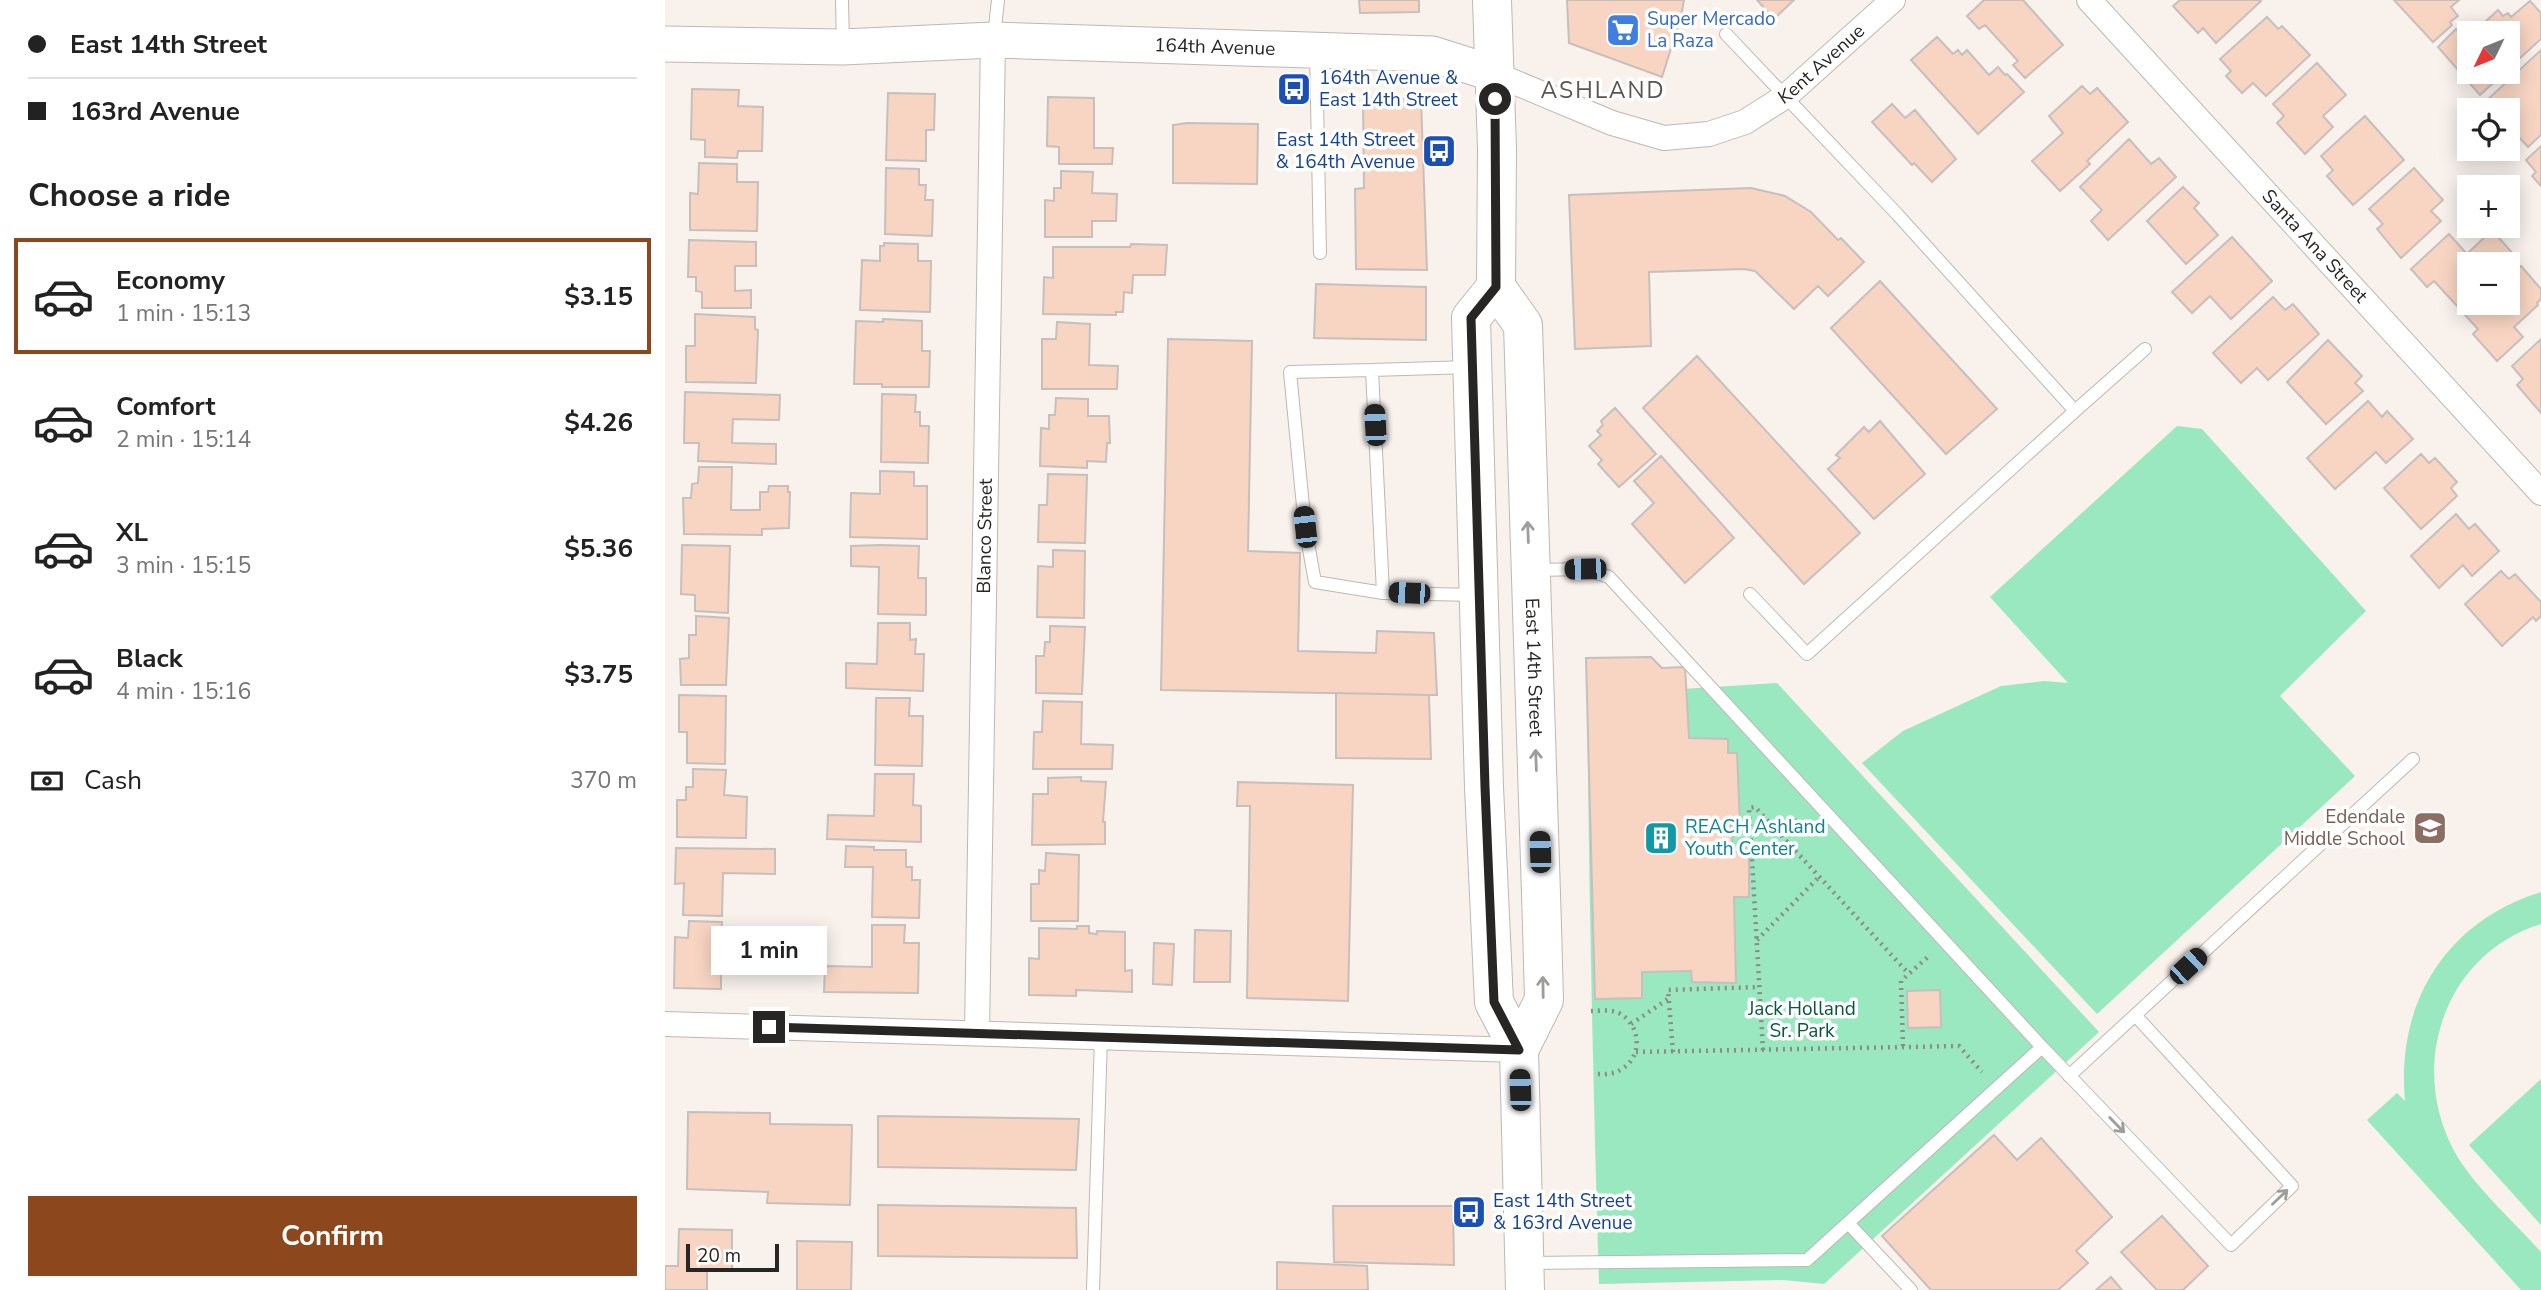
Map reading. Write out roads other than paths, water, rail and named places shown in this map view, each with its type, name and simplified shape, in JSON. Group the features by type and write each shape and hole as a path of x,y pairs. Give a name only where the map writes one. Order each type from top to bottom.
{"main road":[{"path":"1492,0 1496,287"},
{"name":"East 14th Street","path":"1519,1050 1544,1000 1523,324 1496,287 1471,318 1478,595 1494,1002 1519,1050 1525,1277"}],"street":[{"name":"Kent Avenue","path":"1745,122 1786,96 1893,0"},
{"name":"Santa Ana Street","path":"2089,0 2541,493"},
{"name":"164th Avenue","path":"665,44 843,47 993,40 1432,54 1495,74 1612,123 1664,138 1709,134 1745,122"},
{"name":"Blanco Street","path":"977,1033 993,40"},
{"path":"665,1024 1519,1050"}],"lane":[{"path":"842,0 843,47"},
{"path":"993,40 998,0"},
{"path":"1726,34 1897,214 2075,411"},
{"path":"1316,51 1320,253"},
{"path":"1750,594 1807,654 2145,349"},
{"path":"1472,367 1290,372 1305,527 1315,582 1383,593 1478,595"},
{"path":"1372,370 1383,593"},
{"path":"1529,570 1585,569 1609,577 2069,1076 2231,1245 2292,1186 2135,1015"},
{"path":"2069,1076 2413,759"},
{"path":"1093,1290 1101,1037"},
{"path":"1525,1277 1807,1260 2042,1047"},
{"path":"1848,1223 1911,1290"}],"place":[{"name":"Super Mercado La Raza","path":"1623,30"},
{"name":"164th Avenue & East 14th Street","path":"1294,89"},
{"name":"East 14th Street & 164th Avenue","path":"1439,151"},
{"name":"Edendale Middle School","path":"2430,828"},
{"name":"REACH Ashland Youth Center","path":"1661,838"},
{"name":"East 14th Street & 163rd Avenue","path":"1469,1212"}],"district":[{"name":"ASHLAND","path":"1603,90"}],"park label":[{"name":"Jack Holland Sr. Park","path":"1802,1020"}]}
